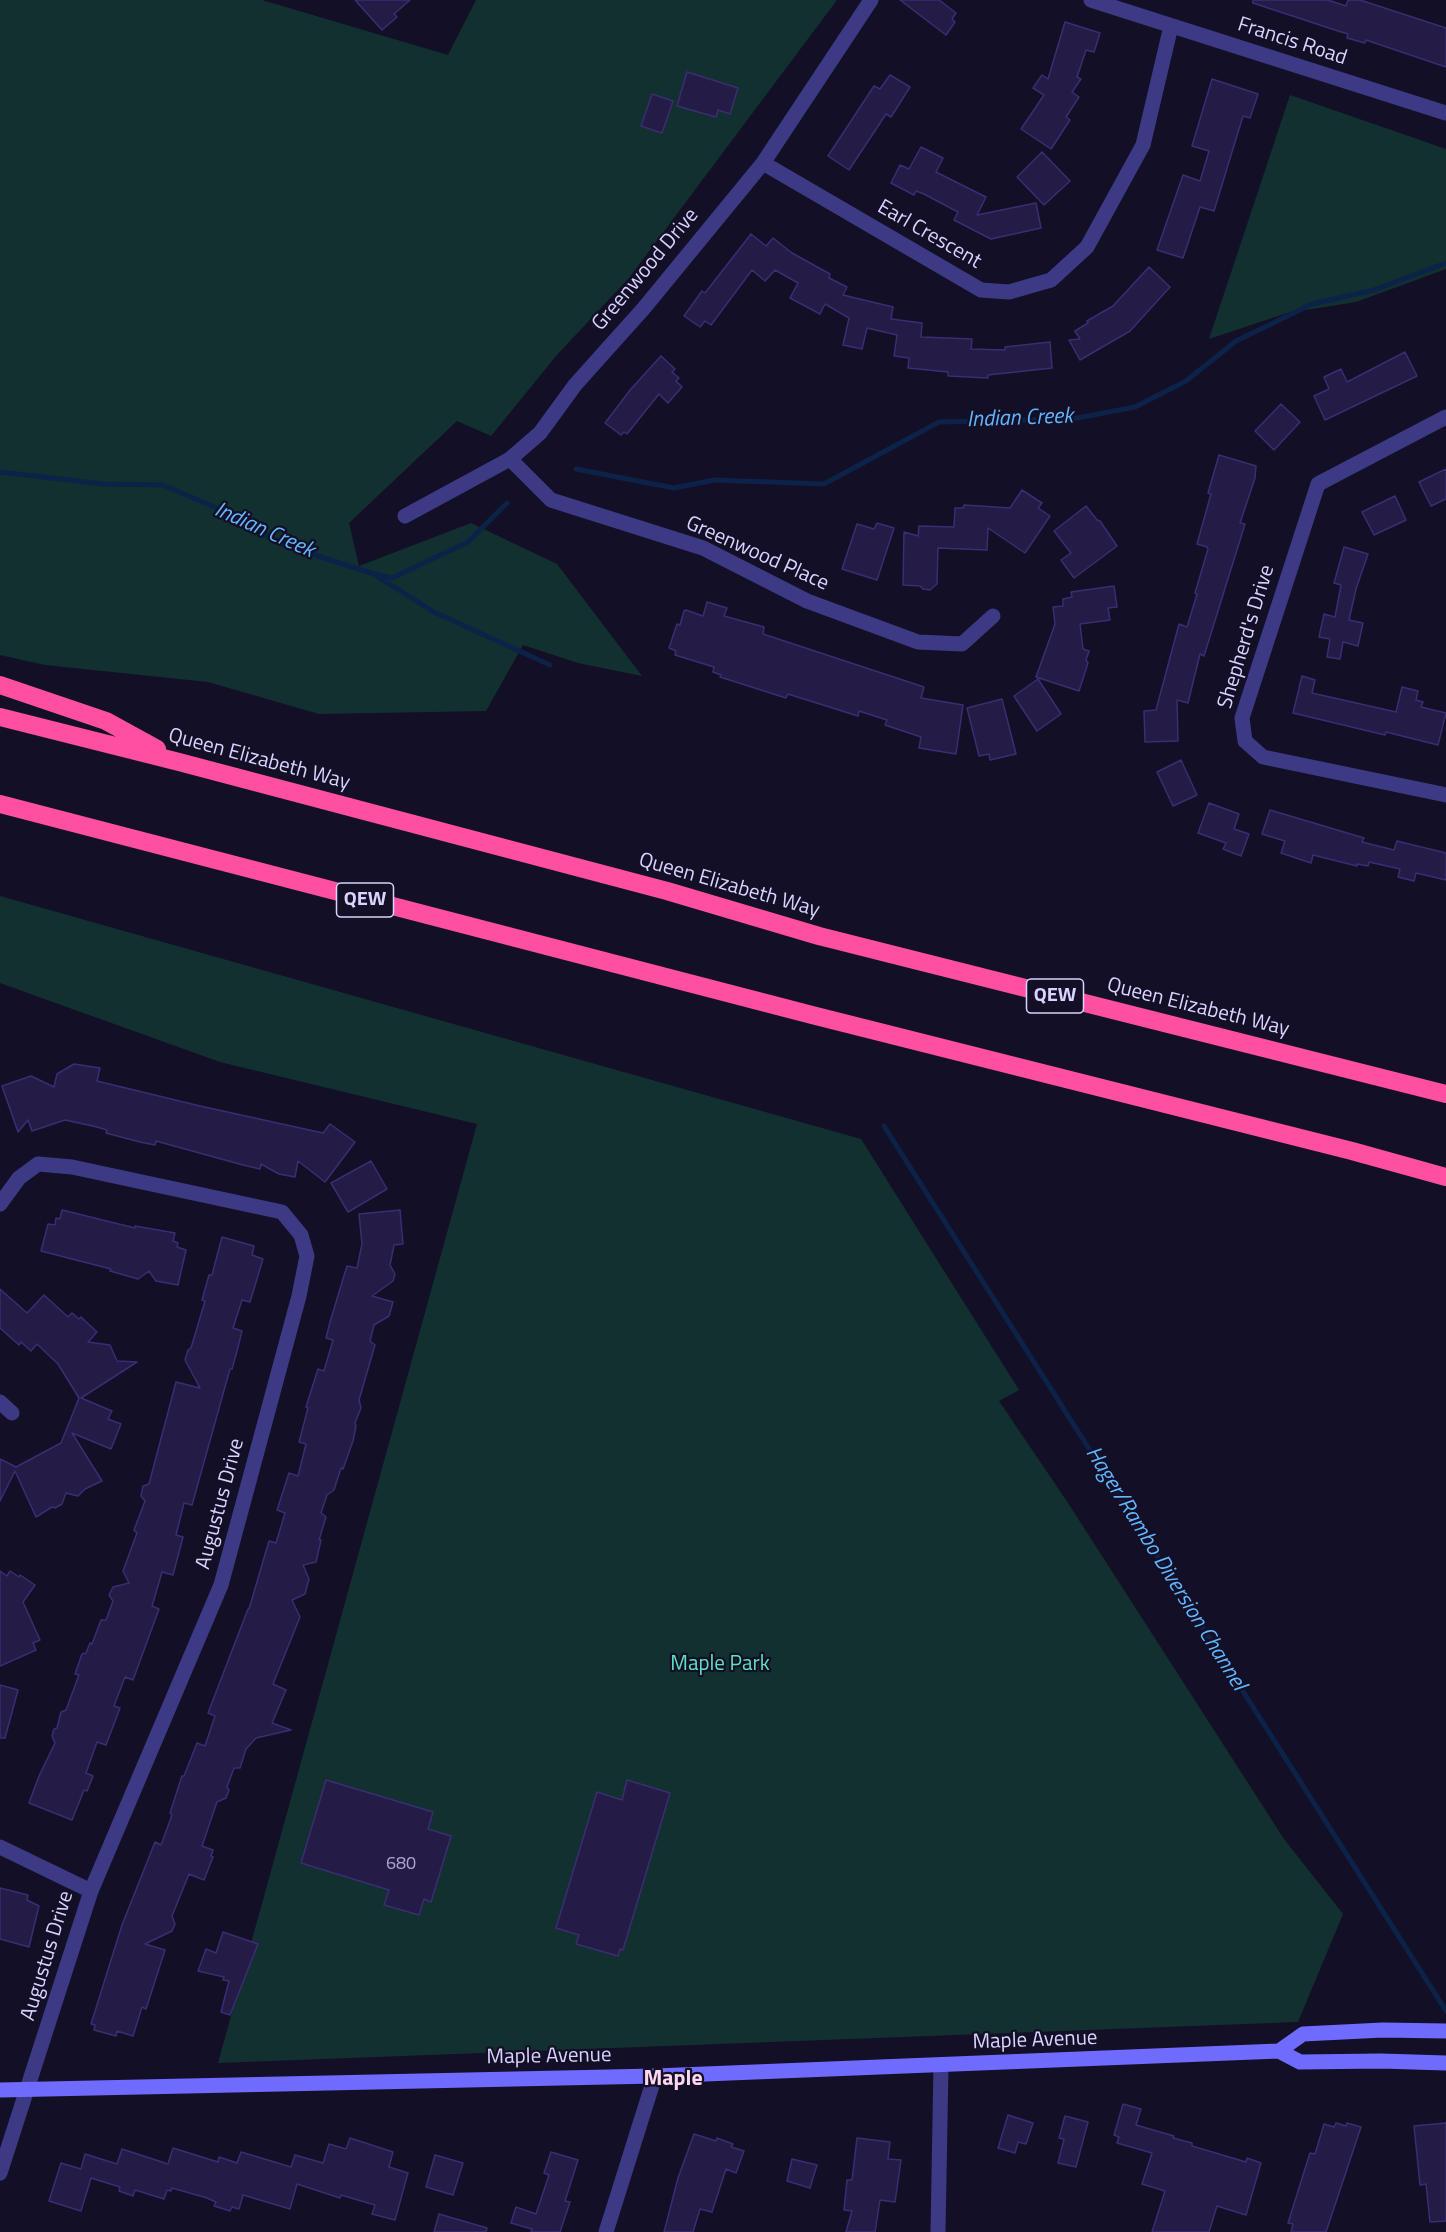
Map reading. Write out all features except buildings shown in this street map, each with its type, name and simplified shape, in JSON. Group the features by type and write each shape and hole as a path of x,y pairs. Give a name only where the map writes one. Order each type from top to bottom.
{"highway":[{"path":"0,685 106,721 179,762"},
{"name":"Queen Elizabeth Way","path":"0,717 667,891 819,936 1446,1094"},
{"name":"QEW","path":"0,804 1446,1177"}],"main road":[{"path":"1279,2051 1303,2034 1443,2031"},
{"name":"Maple Avenue","path":"0,2090 655,2076 1279,2051 1300,2062 1446,2063"}],"street":[{"name":"Greenwood Drive","path":"405,516 510,459 540,433 575,385 644,308 763,163 872,0"},
{"name":"Francis Road","path":"1091,0 1446,113"},
{"name":"Earl Crescent","path":"763,163 981,290 1009,292 1051,280 1087,247 1143,145 1171,26"},
{"name":"Shepherd's Drive","path":"1446,417 1318,484 1242,718 1245,741 1263,757 1446,795"},
{"name":"Greenwood Place","path":"510,459 551,500 703,548 807,601 918,642 962,644 993,616"},
{"name":"Augustus Drive","path":"0,1204 19,1178 38,1164 72,1167 282,1212 301,1235 307,1256 296,1308 221,1585 91,1891 0,2173"},
{"path":"0,1402 12,1413"},
{"path":"0,1847 91,1891"},
{"path":"938,2232 941,2065"},
{"path":"606,2232 655,2076"}],"green space":[{"path":"0,0 262,0 448,55 476,0 837,0 629,278 556,356 491,436 457,421 349,523 359,566 471,523 557,564 642,676 578,663 523,645 486,711 319,714 208,682 45,665 0,655"},
{"path":"1290,95 1446,149 1446,269 1356,302 1287,313 1209,339"},
{"name":"Maple Park","path":"0,896 861,1139 1019,1390 999,1401 1068,1503 1284,1839 1343,1914 1298,2022 218,2063 477,1124 220,1062 0,983"}],"waterway":[{"name":"Indian Creek","path":"576,469 674,488 714,480 824,484 939,422 1072,419 1135,407 1186,381 1236,341 1312,304 1374,290 1446,263"},
{"name":"Indian Creek","path":"0,472 103,484 163,485 219,509 284,545 392,578 468,542 507,503"},
{"name":"Hager/Rambo Diversion Channel","path":"378,577 434,612 550,665"},
{"name":"Hager/Rambo Diversion Channel","path":"884,1126 1446,2011"}],"district":[{"name":"Maple","path":"673,2080"}]}
